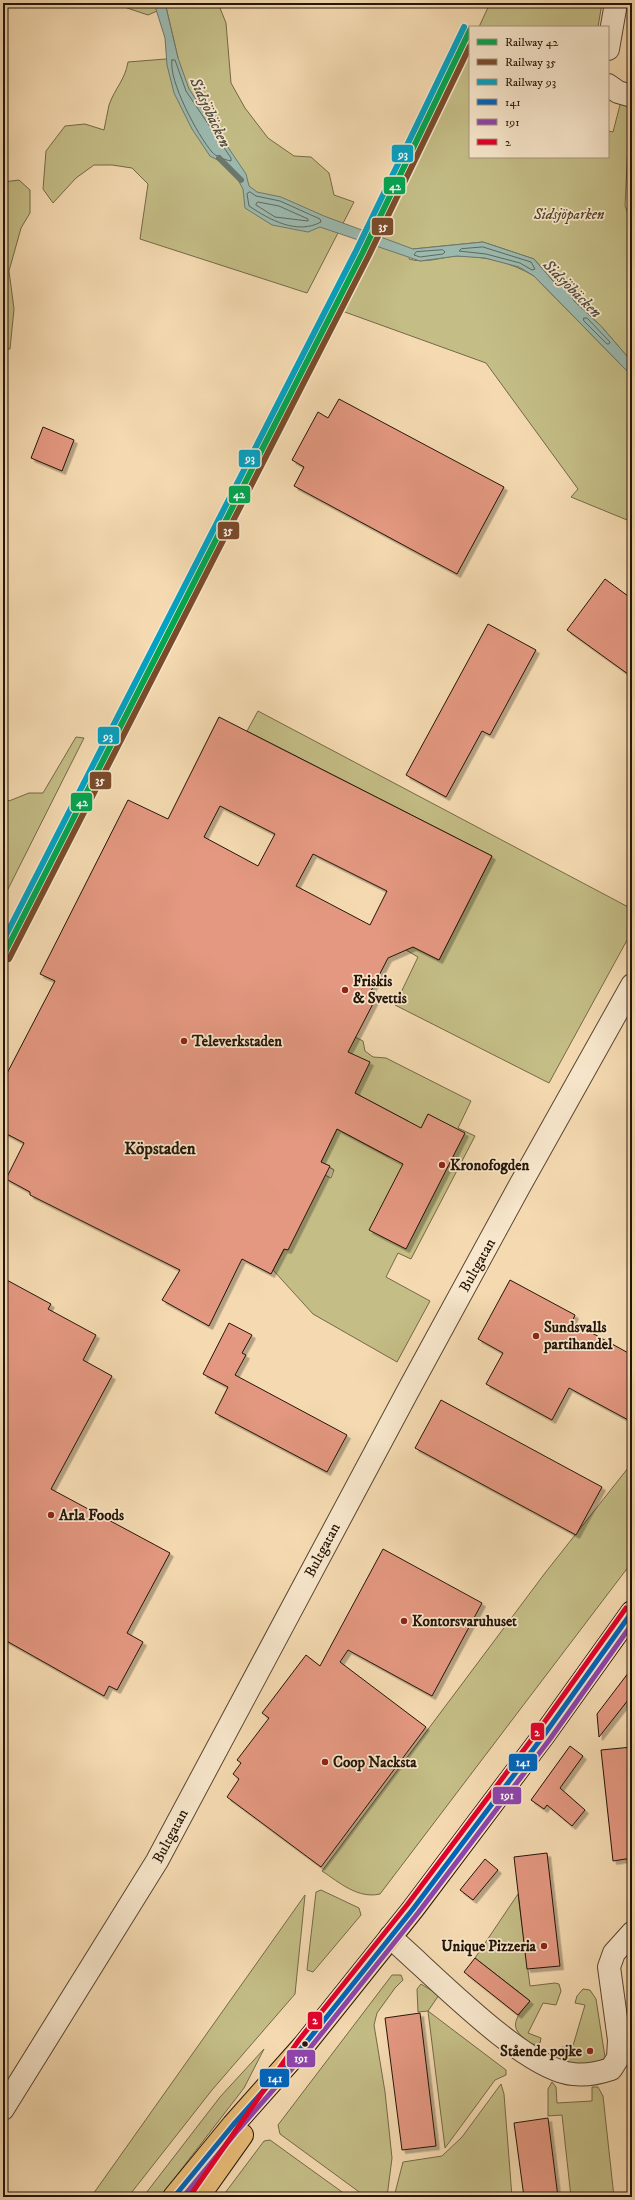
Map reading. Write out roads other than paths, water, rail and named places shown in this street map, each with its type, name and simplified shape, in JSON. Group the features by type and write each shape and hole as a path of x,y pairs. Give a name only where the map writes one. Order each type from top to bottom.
{"highway":[{"path":"174,2197 233,2125 305,2044 390,1937 544,1735 632,1612"},
{"path":"198,2197 305,2044"}],"street":[{"path":"609,43 616,3"},
{"path":"609,86 618,92 632,96"},
{"name":"Bultgatan","path":"3,2108 157,1861 420,1368 632,985"},
{"path":"390,1937 503,2038 551,2067 572,2074 594,2074 611,2069 618,2058 619,2040 609,1967 614,1953 632,1933"}],"water":[{"path":"154,3 165,3 178,58 189,89 246,174 249,186 257,192 281,197 324,216 413,249 483,242 534,259 553,281 568,290 574,301 601,326 632,362 632,376 534,276 519,267 485,258 457,256 420,261 320,227 308,232 272,225 245,208 243,189 231,167 210,156 192,129 174,93 167,65 165,38"}],"waterway":[{"name":"Sidsjöbäcken","path":"219,158 241,180"}],"rail line":[{"name":"93","path":"3,941 356,251 464,27"},
{"name":"42","path":"3,956 362,254 469,32"},
{"name":"35","path":"9,959 368,257 469,48"}],"place":[{"name":"Friskis & Svettis","path":"345,990"},
{"name":"Televerkstaden","path":"184,1041"},
{"name":"Kronofogden","path":"442,1165"},
{"name":"Sundsvalls partihandel","path":"536,1336"},
{"name":"Arla Foods","path":"51,1515"},
{"name":"Kontorsvaruhuset","path":"404,1621"},
{"name":"Coop Nacksta","path":"325,1762"},
{"name":"Unique Pizzeria","path":"544,1946"},
{"name":"Stående pojke","path":"590,2051"}],"district":[{"name":"Köpstaden","path":"160,1148"}],"park label":[{"name":"Sidsjöparken","path":"569,214"}]}
